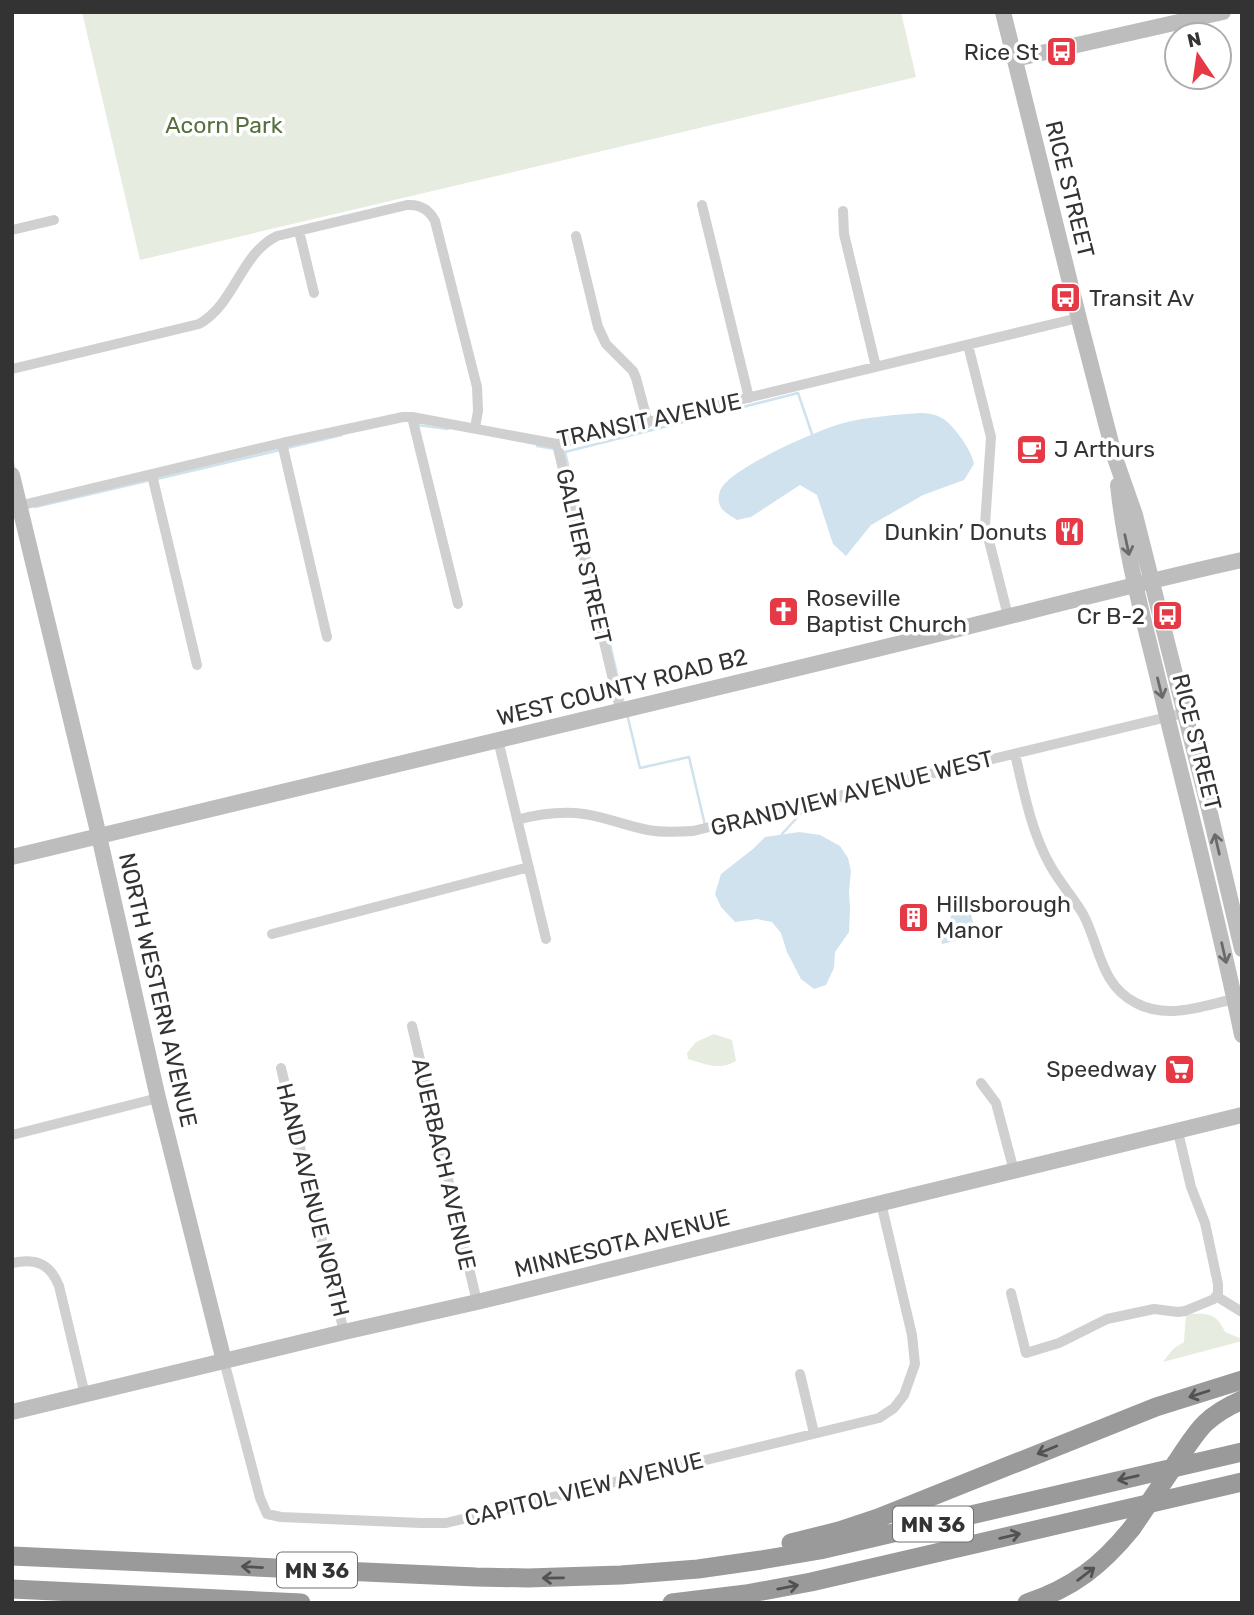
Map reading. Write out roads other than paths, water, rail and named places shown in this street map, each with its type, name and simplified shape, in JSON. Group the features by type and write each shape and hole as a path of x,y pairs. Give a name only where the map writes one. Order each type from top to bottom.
{"highway":[{"path":"621,1575 727,1557 839,1531 878,1518 1145,1411 1242,1380"},
{"path":"1027,1603 1075,1583 1091,1572 1132,1528 1201,1426 1211,1416 1242,1400"},
{"name":"MN 36","path":"12,1556 528,1578 698,1569 820,1550 1242,1452"},
{"name":"MN 36","path":"672,1603 811,1583 1242,1482"},
{"name":"MN 36","path":"12,1589 301,1603"}],"street":[{"name":"RICE STREET","path":"1003,12 1115,458 1122,520 1184,713 1242,950"},
{"path":"1015,59 1223,12"},
{"path":"12,369 199,324 215,312 256,251 266,241 277,236 415,205 424,207 435,221 477,387 478,411 475,428"},
{"path":"702,205 749,398"},
{"path":"844,211 844,234 876,367"},
{"path":"12,230 54,220"},
{"path":"299,231 314,293"},
{"path":"576,236 598,327 606,344 633,372 648,423"},
{"name":"TRANSIT AVENUE","path":"16,507 403,416 557,444 1078,318"},
{"path":"968,345 991,437 985,525 1008,616"},
{"path":"412,416 458,604"},
{"path":"282,443 327,637"},
{"name":"GALTIER STREET","path":"557,444 620,709"},
{"name":"NORTH WESTERN AVENUE","path":"12,475 16,507 99,836 158,1098 224,1361 260,1498 267,1514"},
{"path":"152,475 197,665"},
{"name":"WEST COUNTY ROAD B2","path":"12,857 1242,560"},
{"name":"RICE STREET","path":"1143,582 1167,717 1202,856 1242,1035"},
{"name":"GRANDVIEW AVENUE WEST","path":"517,820 565,813 600,817 649,830 693,831 1184,713"},
{"path":"498,740 546,939"},
{"path":"1015,754 1030,817 1041,848 1082,913 1102,967 1117,989 1137,1004 1161,1011 1187,1010 1234,999"},
{"path":"272,934 529,867"},
{"name":"AUERBACH AVENUE","path":"412,1026 477,1302"},
{"name":"HAND AVENUE NORTH","path":"281,1068 344,1332"},
{"path":"982,1083 996,1103 1014,1171"},
{"path":"12,1135 158,1098"},
{"name":"MINNESOTA AVENUE","path":"12,1412 477,1302 1242,1115"},
{"path":"1011,1293 1026,1353 1059,1343 1107,1319 1154,1309 1185,1311 1216,1296 1218,1284 1205,1223 1191,1186 1178,1132"},
{"name":"CAPITOL VIEW AVENUE","path":"267,1514 281,1517 446,1523 878,1418 894,1408 904,1395 915,1364 912,1335 881,1203"},
{"path":"12,1263 35,1262 43,1265 55,1276 85,1395"},
{"path":"1216,1296 1242,1312"},
{"path":"800,1374 814,1433"}],"water":[{"path":"920,413 947,421 966,446 974,464 964,480 923,495 871,525 846,556 833,544 817,495 800,485 751,517 737,520 721,508 720,491 726,482 755,462 794,442 850,422"},
{"path":"799,832 820,835 840,846 848,858 851,871 849,932 835,952 834,968 826,985 814,989 801,979 781,933 772,922 757,919 735,922 721,907 715,894 721,874 765,837"},
{"path":"975,897 978,900 971,914 975,931 980,933 978,939 973,937 942,944 941,940 955,907 971,904"}],"waterway":[{"path":"561,451 798,393 812,434"},
{"path":"417,425 448,429"},
{"path":"287,448 342,435"},
{"path":"537,446 555,449"},
{"path":"157,479 280,450"},
{"path":"565,452 624,704"},
{"path":"12,457 14,468"},
{"path":"35,507 151,480"},
{"path":"627,714 640,768 689,757 705,825"},
{"path":"805,809 913,784"},
{"path":"782,834 805,809"}],"place":[{"name":"Rice St","path":"1062,52"},
{"name":"Transit Av","path":"1066,298"},
{"name":"J Arthurs","path":"1031,449"},
{"name":"Dunkin’ Donuts","path":"1070,532"},
{"name":"Roseville Baptist Church","path":"783,611"},
{"name":"Cr B-2","path":"1168,616"},
{"name":"Hillsborough Manor","path":"913,917"},
{"name":"Speedway","path":"1180,1069"}],"park label":[{"name":"Acorn Park","path":"224,125"}]}
